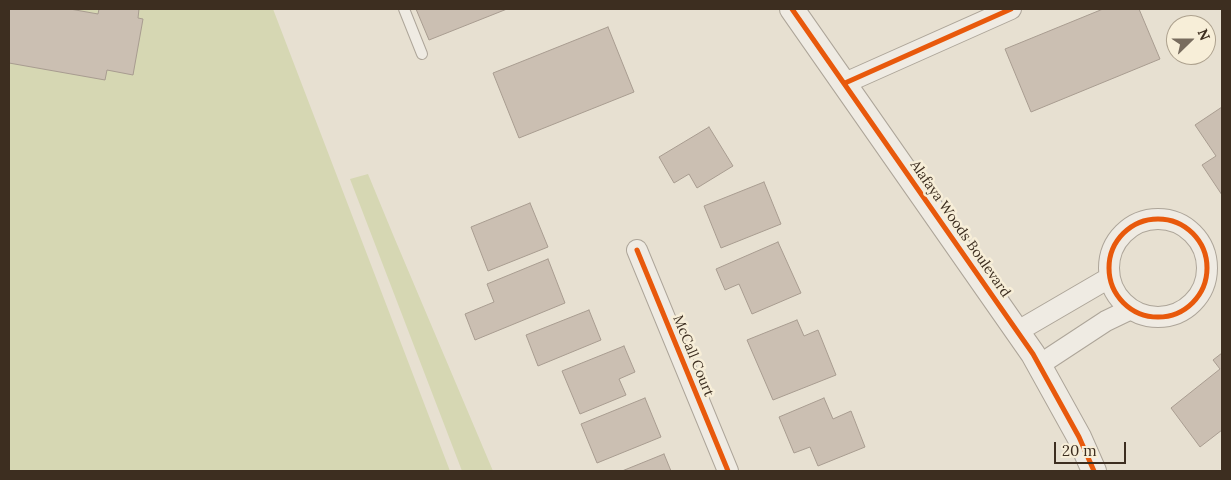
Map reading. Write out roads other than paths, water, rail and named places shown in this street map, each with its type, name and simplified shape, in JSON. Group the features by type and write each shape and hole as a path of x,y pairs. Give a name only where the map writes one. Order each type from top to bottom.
{"street":[{"name":"Alafaya Woods Boulevard","path":"792,9 1018,331 1040,365 1079,437 1094,471"},
{"path":"845,83 1011,9"},
{"path":"1147,219 1167,219 1185,227 1214,257 1199,295 1186,309 1168,317 1148,317 1131,310 1117,296 1109,278 1109,259 1116,241 1130,227 1147,219"},
{"name":"McCall Court","path":"636,250 728,471"},
{"path":"1018,331 1109,278"},
{"path":"1040,365 1106,321 1131,310"}],"lane":[{"path":"404,9 422,54"}]}
